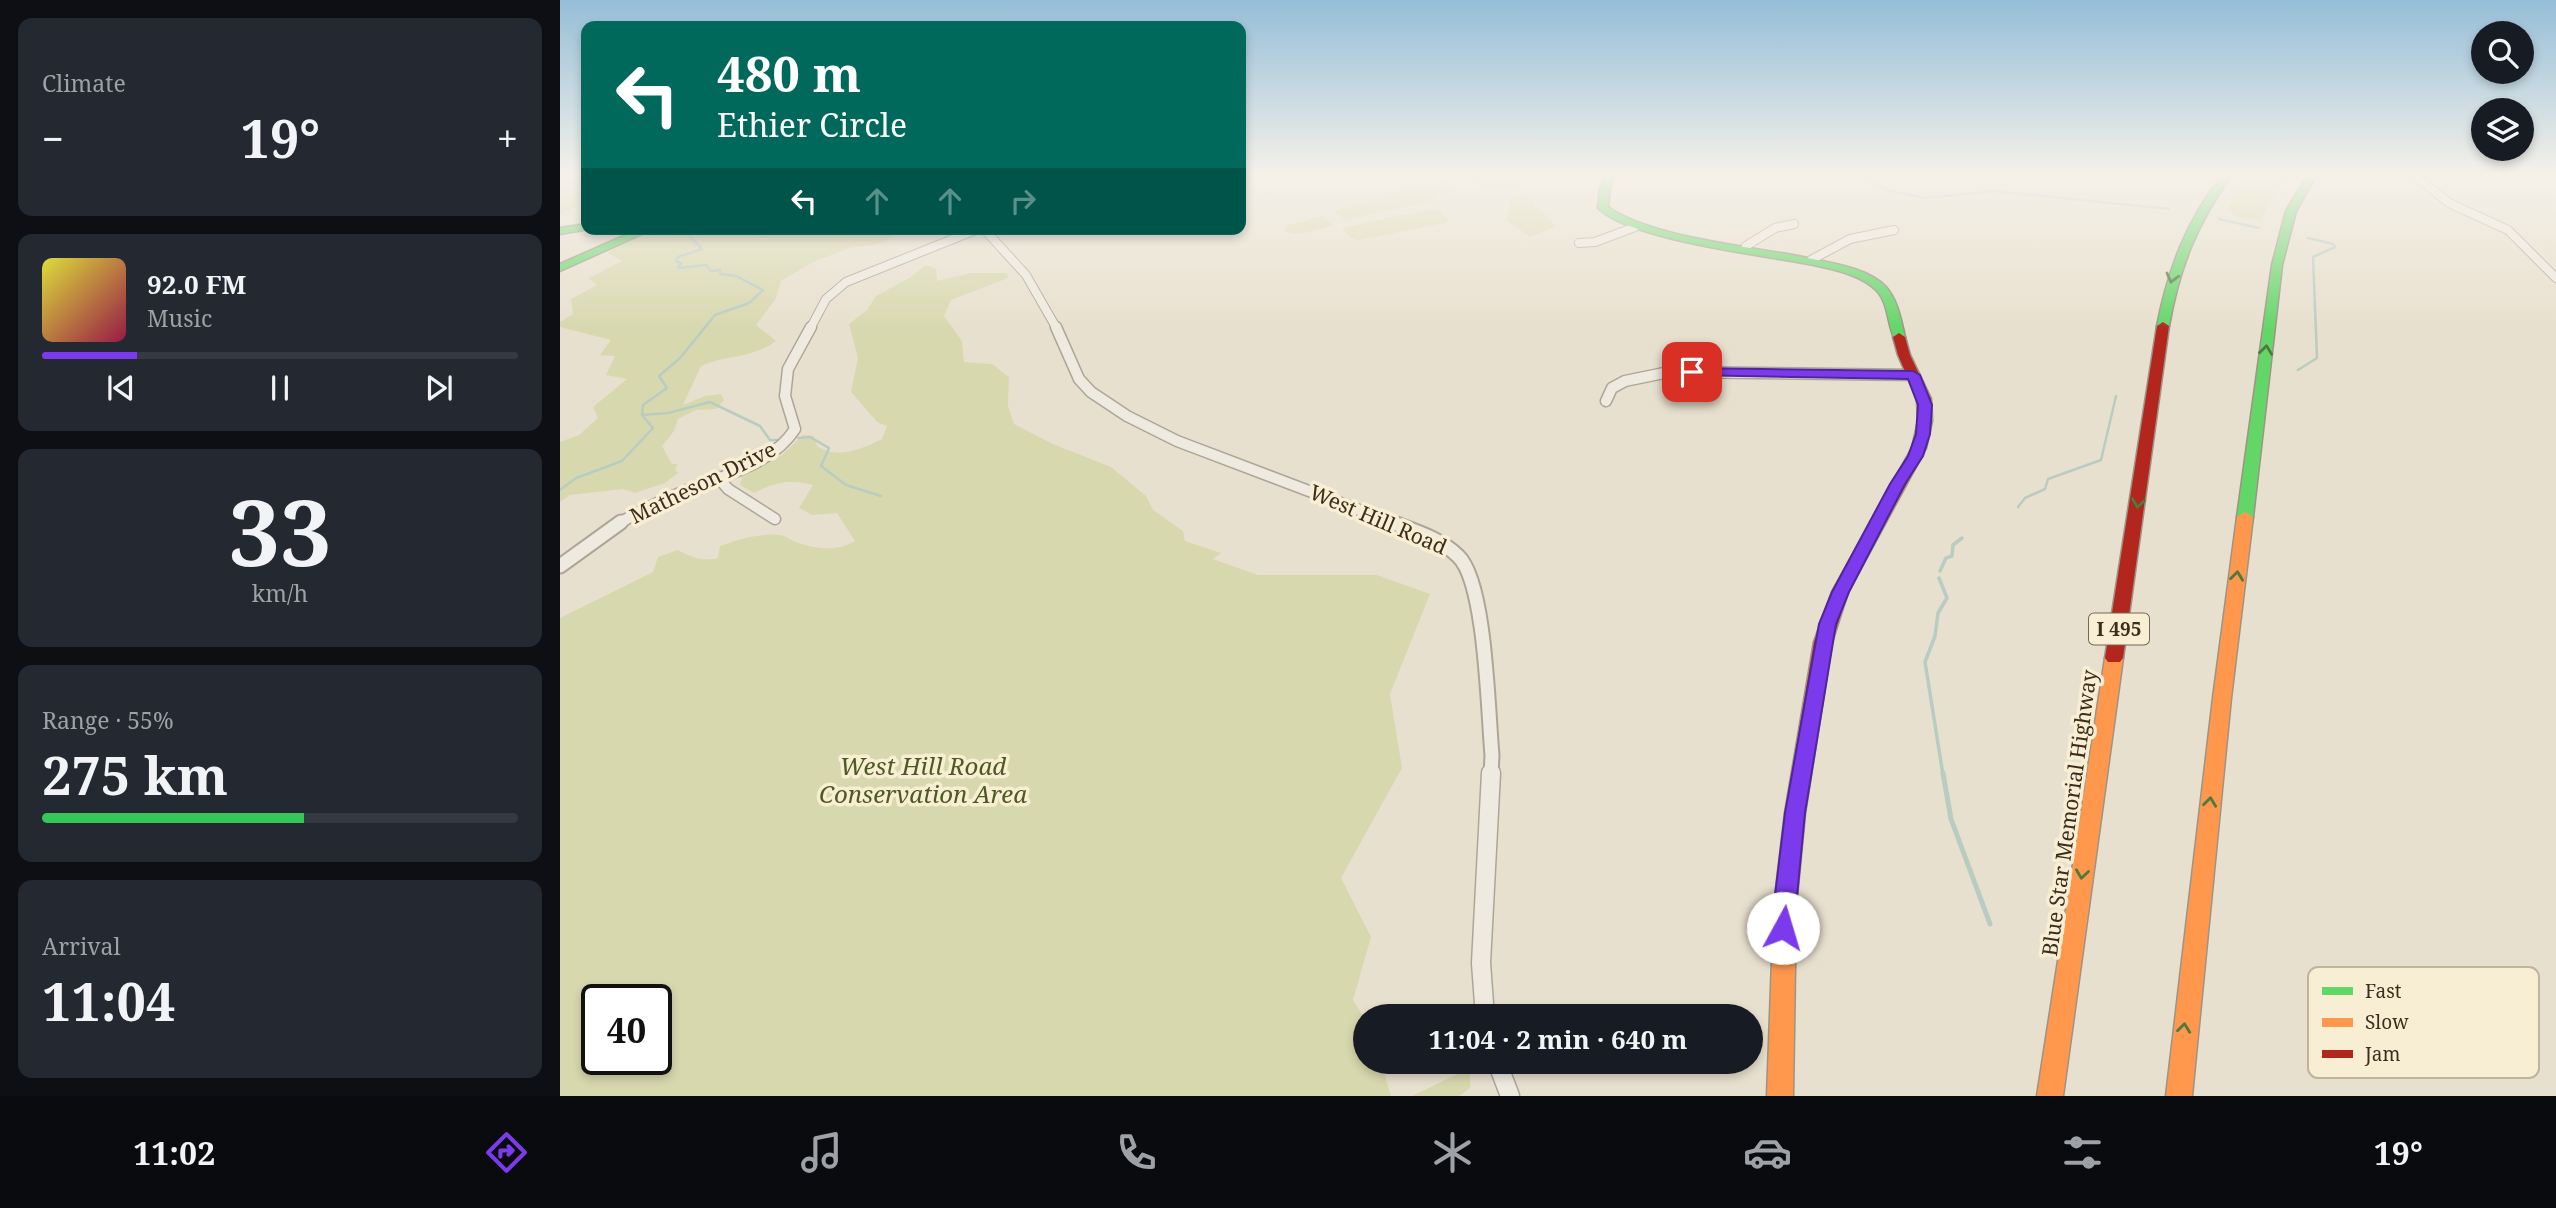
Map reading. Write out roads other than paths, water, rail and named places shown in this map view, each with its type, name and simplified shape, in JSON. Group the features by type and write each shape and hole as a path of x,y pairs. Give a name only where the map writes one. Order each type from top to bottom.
{"main road":[{"path":"1641,227 1811,260 1853,272 1880,287 1894,312 1904,355 1925,405 1921,441 1833,607 1819,661 1795,813 1783,928 1780,1096"},
{"name":"Blue Star Memorial Highway","path":"2050,1096 2169,287 2192,227"},
{"path":"2179,1096 2222,698 2277,265 2287,227"},
{"path":"560,231 581,228"},
{"path":"560,268 634,235"}],"street":[{"path":"1579,243 1595,242 1632,227"},
{"path":"1746,246 1782,227"},
{"path":"2502,227 2508,230 2556,278"},
{"path":"1811,260 1827,249 1850,240 1879,231 1894,230"},
{"name":"Matheson Drive","path":"560,566 586,544 626,520 773,452 791,436 794,423 785,396 788,369 830,293 846,282 963,235"},
{"name":"West Hill Road","path":"989,235 1026,275 1053,321 1079,379 1107,404 1177,441 1420,533 1438,541 1460,557 1473,584 1479,615 1492,755 1481,964 1484,1004"},
{"path":"1606,401 1616,385 1634,378 1669,372 1913,375"},
{"path":"718,477 728,489 775,519"},
{"path":"1502,1074 1510,1096"}],"waterway":[{"path":"642,415 643,405 667,388 659,376 680,358 715,315 749,303 763,290 736,276 720,274 720,270 711,271 706,265 678,268 681,263 676,261 678,257 702,249 690,235"},
{"path":"2298,370 2317,358 2313,257 2335,247 2333,244 2308,238"},
{"path":"2018,507 2025,498 2045,489 2048,479 2101,460 2116,396"},
{"path":"642,415 668,413 710,402 760,426 770,440 780,440"},
{"path":"560,490 576,478 622,461 653,428 642,415"},
{"path":"798,438 810,437 829,448 821,466 846,485 881,496"},
{"path":"1940,571 1946,558 1952,556 1953,545 1962,538"},
{"path":"1939,578 1947,598 1938,613 1935,636 1925,662 1943,775"},
{"path":"1943,773 1951,819 1990,924"}],"park label":[{"name":"West Hill Road Conservation Area","path":"923,781"}]}
